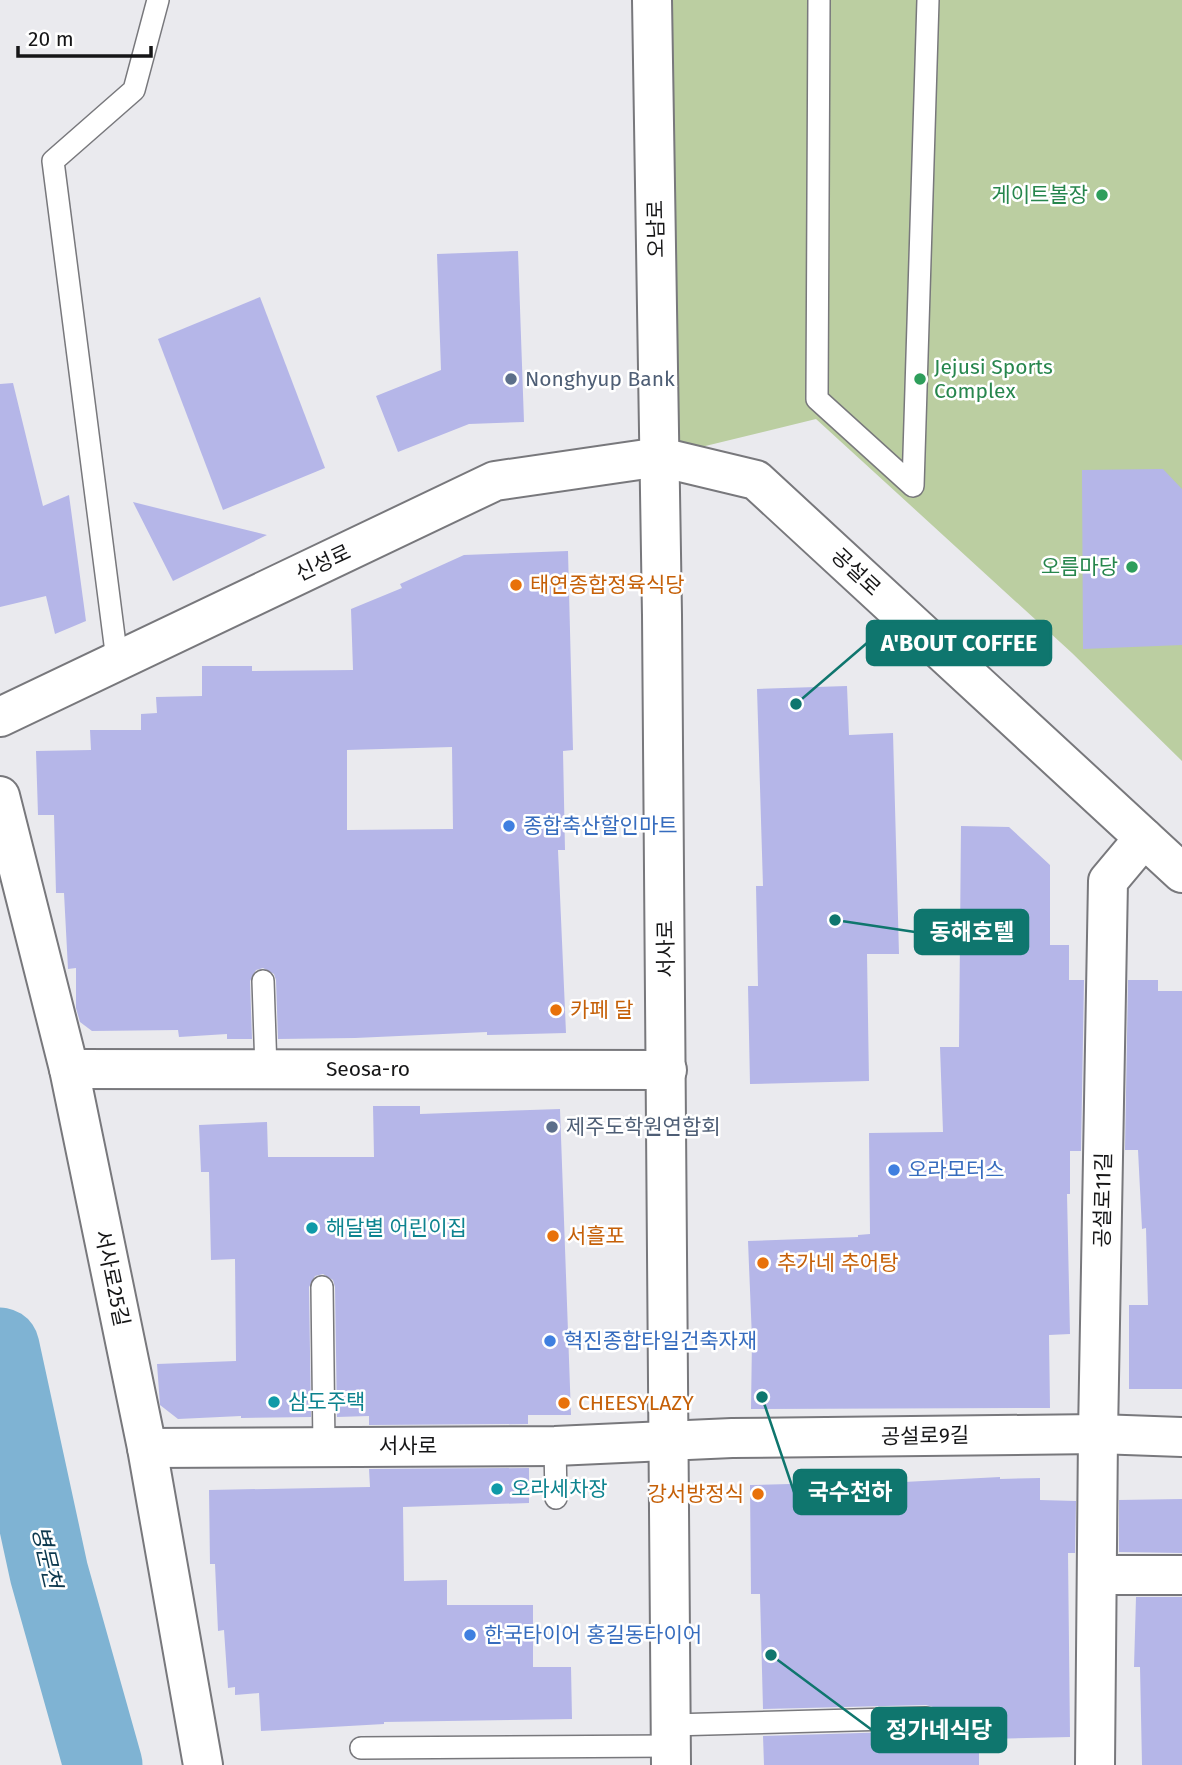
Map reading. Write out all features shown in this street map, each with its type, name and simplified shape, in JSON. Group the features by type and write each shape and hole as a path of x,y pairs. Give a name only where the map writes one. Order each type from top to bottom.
{"street":[{"name":"오남로","path":"652,0 660,457"},
{"name":"신성로","path":"0,717 495,481 660,457"},
{"name":"공설로","path":"660,457 756,480 1182,873"},
{"name":"서사로","path":"660,457 671,1745"},
{"name":"서사로25길","path":"0,796 69,1069 147,1448 203,1765"},
{"name":"공설로11길","path":"1096,1765 1098,1434 1108,881 1144,838"},
{"name":"Seosa-ro","path":"69,1069 667,1070"},
{"name":"공설로9길","path":"669,1440 1098,1434 1182,1437"},
{"name":"서사로","path":"147,1448 555,1446 669,1440"},
{"path":"1098,1575 1182,1575"}],"lane":[{"path":"117,660 53,161 134,90 158,0"},
{"path":"819,0 817,399 913,486 928,0"},
{"path":"263,981 266,1069"},
{"path":"322,1287 324,1447"},
{"path":"555,1446 556,1499"},
{"path":"361,1748 671,1745 926,1718"}],"green space":[{"name":"Jejusi Sports Complex","path":"652,0 1182,0 1182,761 1072,653 816,419 660,457"}],"building":[{"path":"518,251 524,422 469,424 398,452 376,396 441,370 437,254"},
{"path":"260,297 325,468 223,510 158,339"},
{"path":"13,383 43,506 69,495 86,621 55,634 46,596 0,607 0,384"},
{"name":"오름마당","path":"1163,469 1182,489 1182,645 1083,649 1082,470"},
{"path":"133,502 177,513 267,535 173,581"},
{"path":"568,551 573,750 563,751 565,850 558,850 566,1033 487,1035 487,1032 278,1039 276,980 274,974 263,968 256,970 250,981 252,1039 227,1039 227,1034 179,1037 178,1030 92,1031 80,1022 76,1008 76,968 68,969 64,893 56,893 54,815 38,815 36,751 91,750 90,730 141,730 141,714 157,713 156,697 202,696 202,666 252,666 252,671 353,670 351,609 402,588 400,584 464,555","holes":["452,747 453,829 347,830 347,750"]},
{"path":"847,686 849,735 893,733 899,954 867,954 869,1081 750,1084 748,986 758,986 756,886 763,886 757,689"},
{"path":"961,826 1009,827 1050,865 1050,945 1069,945 1069,980 1084,980 1081,1151 1070,1151 1070,1194 1067,1194 1070,1334 1049,1335 1050,1408 751,1409 752,1339 748,1241 858,1237 870,1234 869,1133 943,1132 940,1047 959,1047"},
{"path":"1128,980 1158,980 1158,991 1182,991 1182,1389 1129,1389 1129,1305 1148,1305 1146,1228 1142,1229 1138,1150 1125,1150"},
{"path":"373,1106 420,1106 420,1114 560,1109 571,1415 528,1415 528,1424 369,1425 369,1416 337,1417 335,1287 333,1280 323,1274 315,1276 309,1287 311,1417 178,1419 160,1405 157,1364 236,1361 235,1259 211,1260 209,1172 201,1172 199,1125 267,1122 268,1157 374,1157"},
{"path":"529,1468 529,1503 403,1507 404,1581 447,1580 447,1605 533,1605 533,1667 571,1667 572,1719 384,1722 261,1731 259,1693 235,1695 235,1687 228,1688 224,1630 218,1631 215,1564 210,1564 209,1490 370,1487 369,1469"},
{"path":"1000,1477 1040,1478 1040,1500 1076,1501 1075,1553 1068,1553 1070,1737 988,1739 988,1742 979,1742 979,1765 764,1765 763,1736 926,1731 937,1725 939,1717 933,1707 926,1705 763,1709 760,1594 751,1594 750,1485 827,1483 827,1486"},
{"path":"1182,1499 1182,1553 1119,1552 1119,1500"},
{"path":"1136,1597 1182,1597 1182,1765 1142,1765 1140,1667 1134,1667"}],"waterway":[{"name":"병문천","path":"0,1347 49,1573 103,1765"}],"place":[{"name":"게이트볼장","path":"1102,195"},
{"name":"Nonghyup Bank","path":"511,379"},
{"name":"Jejusi Sports Complex","path":"920,379"},
{"name":"오름마당","path":"1132,567"},
{"name":"태연종합정육식당","path":"516,585"},
{"name":"A'BOUT COFFEE","path":"796,704"},
{"name":"종합축산할인마트","path":"509,826"},
{"name":"동해호텔","path":"835,920"},
{"name":"카페 달","path":"556,1010"},
{"name":"제주도학원연합회","path":"552,1127"},
{"name":"오라모터스","path":"894,1170"},
{"name":"해달별 어린이집","path":"312,1228"},
{"name":"서흘포","path":"553,1236"},
{"name":"추가네 추어탕","path":"763,1263"},
{"name":"혁진종합타일건축자재","path":"550,1341"},
{"name":"국수천하","path":"762,1397"},
{"name":"삼도주택","path":"274,1402"},
{"name":"CHEESYLAZY","path":"564,1403"},
{"name":"오라세차장","path":"497,1489"},
{"name":"강서방정식","path":"758,1494"},
{"name":"한국타이어 홍길동타이어","path":"470,1635"},
{"name":"정가네식당","path":"771,1655"}]}
